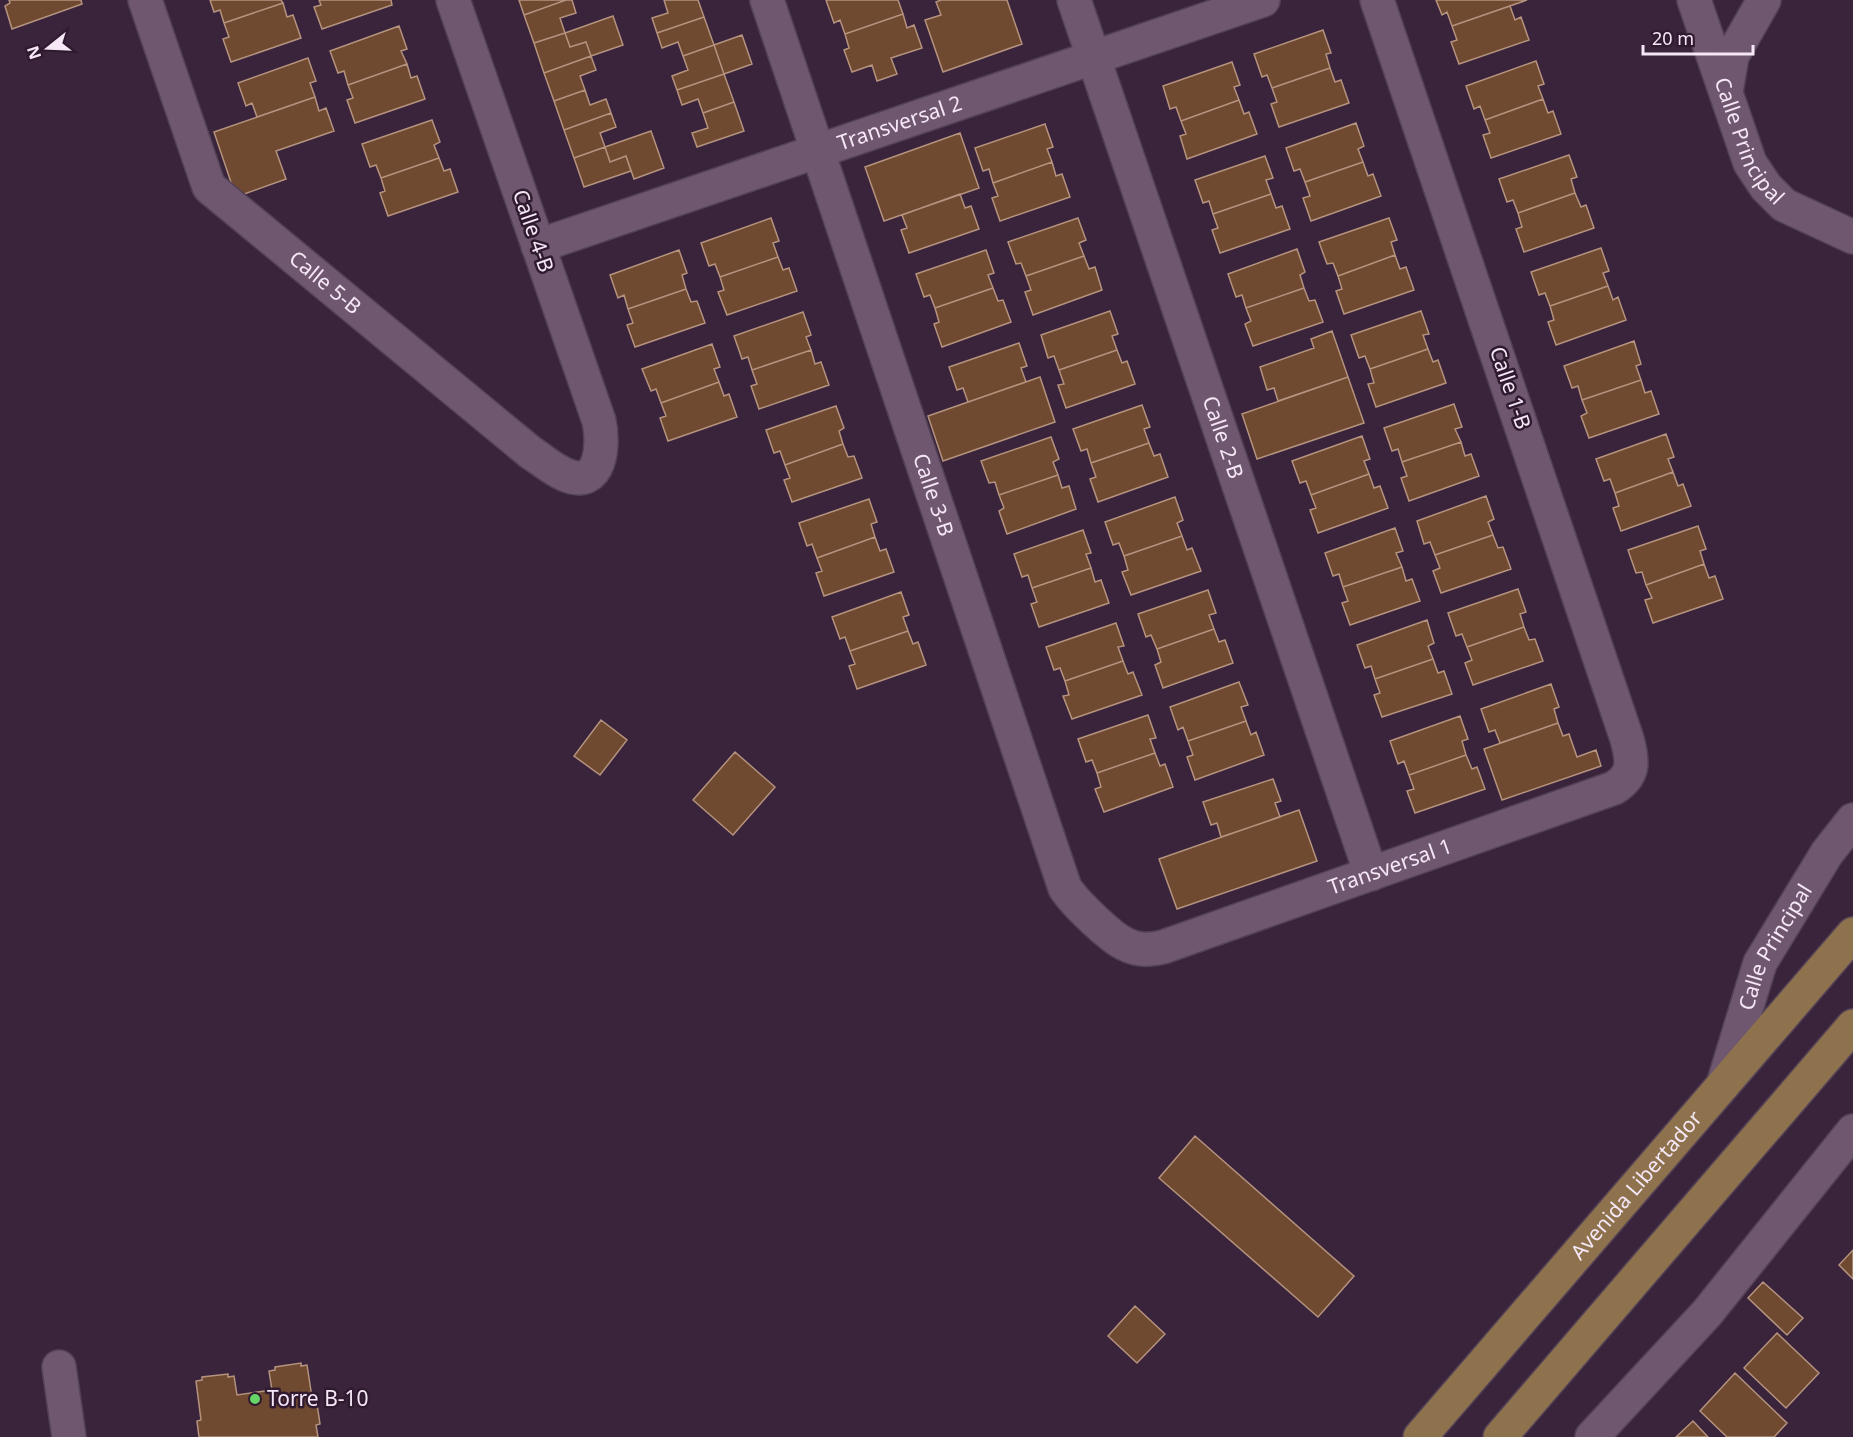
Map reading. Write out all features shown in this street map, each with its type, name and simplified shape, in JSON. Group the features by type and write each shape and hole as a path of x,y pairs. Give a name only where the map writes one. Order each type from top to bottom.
{"main road":[{"name":"Avenida Libertador","path":"1420,1437 1853,934"},
{"path":"1500,1437 1853,1026"}],"street":[{"name":"Calle 5-B","path":"145,0 209,187 530,452 565,475 573,477 591,472 598,463"},
{"name":"Calle 4-B","path":"453,0 599,421 602,438 598,463"},
{"name":"Calle 3-B","path":"766,0 1065,888 1073,900 1124,944 1148,950"},
{"name":"Calle 2-B","path":"1074,0 1371,874"},
{"name":"Transversal 2","path":"538,246 1263,0"},
{"name":"Calle 1-B","path":"1377,0 1627,739 1632,768 1628,778"},
{"name":"Calle Principal","path":"1694,0 1750,163 1766,187 1784,205 1853,237"},
{"path":"1726,92 1732,57 1764,0"},
{"name":"Transversal 1","path":"1148,950 1163,947 1614,788 1628,778"},
{"name":"Calle Principal","path":"1723,1085 1760,963 1814,873 1853,820"},
{"path":"1592,1437 1707,1313 1853,1131"},
{"path":"58,1367 69,1437"}],"building":[{"path":"9,0 81,0 82,4 12,29 5,6 10,3"},
{"path":"210,0 281,0 283,3 224,23 220,10 214,12"},
{"path":"319,0 391,0 392,5 322,29 314,7 321,5"},
{"path":"519,0 566,0 524,15"},
{"path":"572,0 576,13 560,18 565,33 534,43 524,15"},
{"path":"664,0 698,0 704,17 657,33 652,18 668,13"},
{"path":"826,0 898,0 903,14 845,34 840,20 834,23"},
{"path":"941,0 1007,0 1022,44 943,72 925,20 941,15 936,2"},
{"path":"1436,0 1527,0 1452,26 1447,12 1442,15"},
{"path":"283,3 287,17 293,15 301,38 231,62 223,39 229,37 224,23"},
{"path":"1510,6 1515,20 1521,17 1529,40 1459,64 1451,42 1457,40 1452,26"},
{"path":"903,14 907,28 914,25 922,48 891,58 897,74 877,81 872,65 852,72 844,50 849,48 845,34"},
{"path":"613,16 623,45 591,56 586,42 570,47 565,33"},
{"path":"704,17 714,45 683,56 678,42 662,48 657,33"},
{"path":"399,26 407,49 401,51 407,64 348,85 344,71 338,73 330,51"},
{"path":"1323,30 1331,53 1326,54 1330,68 1272,88 1267,75 1262,77 1254,54"},
{"path":"565,33 570,47 586,42 591,56 544,73 534,43"},
{"path":"742,35 752,64 724,74 714,45"},
{"path":"714,45 724,74 677,90 672,76 688,70 683,56"},
{"path":"591,56 596,70 580,76 585,90 554,101 544,73"},
{"path":"308,58 316,81 310,83 315,97 257,117 252,103 246,106 238,83"},
{"path":"1536,61 1544,84 1538,86 1543,99 1485,120 1480,106 1474,109 1466,86"},
{"path":"1232,62 1240,85 1234,87 1239,100 1181,121 1176,107 1170,109 1163,86"},
{"path":"407,64 411,78 417,76 425,99 355,123 347,100 353,98 348,85"},
{"path":"1330,68 1335,82 1341,80 1349,103 1279,127 1271,104 1277,102 1272,88"},
{"path":"724,74 734,102 703,113 698,99 682,105 677,90"},
{"path":"585,90 590,105 606,99 611,113 564,130 554,101"},
{"path":"315,97 319,111 326,108 334,131 276,151 286,179 236,197 214,132"},
{"path":"1543,99 1548,113 1553,111 1561,134 1491,158 1483,135 1490,133 1485,120"},
{"path":"1239,100 1244,114 1249,112 1257,134 1187,159 1180,136 1186,134 1181,121"},
{"path":"734,102 744,131 697,147 692,133 708,128 703,113"},
{"path":"611,113 616,127 600,133 605,147 574,158 564,130"},
{"path":"432,120 440,142 434,145 439,158 381,178 376,165 370,167 362,144"},
{"path":"1356,123 1364,146 1358,149 1363,162 1305,182 1300,169 1294,171 1286,148"},
{"path":"1045,124 1053,147 1047,149 1052,162 993,183 989,169 983,171 975,148"},
{"path":"651,131 664,168 634,179 626,156 610,162 605,147"},
{"path":"960,133 979,188 884,221 865,167"},
{"path":"605,147 610,162 626,156 631,171 584,187 574,158"},
{"path":"1569,155 1577,177 1571,179 1575,193 1518,213 1513,200 1507,202 1499,179"},
{"path":"1265,156 1273,178 1266,180 1271,194 1213,214 1209,201 1203,203 1195,180"},
{"path":"439,158 444,171 450,169 458,192 388,216 380,193 385,191 381,178"},
{"path":"1052,162 1056,176 1062,174 1070,197 1000,221 992,198 998,196 993,183"},
{"path":"1363,162 1368,176 1373,174 1381,196 1311,221 1303,198 1310,196 1305,182"},
{"path":"1575,193 1581,207 1586,205 1594,228 1524,252 1516,229 1522,227 1518,213"},
{"path":"960,194 965,208 971,206 979,229 909,253 901,230 907,228 902,215"},
{"path":"1271,194 1276,208 1282,206 1290,229 1220,253 1212,230 1218,228 1213,214"},
{"path":"771,218 779,241 773,243 778,257 720,277 715,264 709,266 701,243"},
{"path":"1078,218 1086,240 1079,243 1084,256 1026,276 1021,263 1016,264 1008,242"},
{"path":"1389,218 1397,240 1391,242 1395,255 1338,276 1333,263 1327,264 1319,242"},
{"path":"1601,248 1609,271 1603,273 1608,286 1550,306 1545,293 1539,295 1531,272"},
{"path":"1297,249 1305,272 1300,275 1304,288 1246,308 1242,295 1236,297 1228,274"},
{"path":"679,250 687,273 682,275 686,289 628,309 624,295 618,298 610,275"},
{"path":"986,250 994,273 988,275 993,288 935,308 930,295 924,297 916,274"},
{"path":"1395,255 1400,269 1406,267 1414,290 1344,314 1336,291 1342,289 1338,276"},
{"path":"1084,256 1089,269 1095,267 1102,290 1033,315 1025,292 1031,290 1026,276"},
{"path":"778,257 783,270 789,268 797,291 727,315 718,292 724,290 720,277"},
{"path":"1608,286 1613,300 1618,297 1626,320 1556,345 1548,322 1554,320 1550,306"},
{"path":"993,288 998,301 1003,300 1011,322 942,347 934,324 939,322 935,308"},
{"path":"1304,288 1309,301 1315,300 1323,322 1253,346 1245,324 1251,321 1246,308"},
{"path":"686,289 691,302 697,301 705,323 635,347 627,325 633,323 628,309"},
{"path":"1110,311 1118,334 1112,336 1117,350 1059,370 1054,356 1048,358 1041,335"},
{"path":"1421,311 1429,334 1423,335 1428,349 1370,369 1365,356 1359,358 1351,335"},
{"path":"803,312 811,335 806,337 811,350 752,370 748,357 742,359 734,336"},
{"path":"1332,331 1348,377 1278,401 1274,388 1267,390 1260,367 1314,348 1311,339"},
{"path":"1634,341 1641,364 1636,366 1641,380 1582,400 1578,386 1572,388 1564,366"},
{"path":"1019,343 1027,366 1021,368 1026,382 968,402 963,388 957,390 949,367"},
{"path":"712,344 720,367 714,369 719,382 661,403 656,389 651,391 642,369"},
{"path":"1428,349 1433,362 1438,360 1446,383 1376,407 1368,384 1374,383 1370,369"},
{"path":"811,350 815,364 821,362 829,385 759,409 751,386 757,384 752,370"},
{"path":"1117,350 1122,363 1127,361 1135,384 1066,408 1058,385 1064,384 1059,370"},
{"path":"1040,377 1055,422 943,461 928,416"},
{"path":"1348,377 1364,423 1257,459 1242,414"},
{"path":"1641,380 1645,393 1651,391 1659,414 1589,438 1581,416 1587,413 1582,400"},
{"path":"719,382 724,396 729,394 737,417 668,441 660,418 666,416 661,403"},
{"path":"1454,404 1462,427 1455,429 1461,442 1402,462 1398,449 1392,451 1384,428"},
{"path":"1142,405 1150,427 1144,429 1149,443 1091,463 1087,449 1081,451 1073,429"},
{"path":"836,406 844,428 839,431 843,444 785,465 780,451 774,453 766,430"},
{"path":"1666,434 1674,457 1668,459 1673,472 1615,493 1610,479 1604,481 1596,459"},
{"path":"1362,436 1370,459 1364,461 1369,474 1311,495 1306,481 1300,483 1292,461"},
{"path":"1051,437 1059,459 1053,462 1058,475 999,495 995,482 989,483 981,461"},
{"path":"1461,442 1465,456 1471,454 1479,476 1409,501 1401,478 1407,476 1402,462"},
{"path":"1149,443 1154,456 1160,454 1168,477 1098,502 1090,479 1096,477 1091,463"},
{"path":"843,444 848,457 854,456 862,478 792,502 784,480 790,478 785,465"},
{"path":"1673,472 1678,486 1683,484 1691,506 1621,531 1613,508 1619,506 1615,493"},
{"path":"1369,474 1374,488 1380,486 1388,508 1318,533 1310,510 1316,508 1311,495"},
{"path":"1058,475 1062,488 1069,486 1076,509 1007,534 999,511 1004,508 999,495"},
{"path":"1486,496 1494,519 1488,522 1493,535 1435,555 1430,542 1424,544 1417,521"},
{"path":"1175,497 1183,520 1177,523 1182,536 1124,556 1119,543 1113,545 1105,522"},
{"path":"869,499 877,522 871,524 875,537 817,558 812,544 807,546 799,523"},
{"path":"1698,526 1706,549 1700,551 1704,564 1646,585 1642,572 1636,573 1628,550"},
{"path":"1395,528 1403,551 1396,553 1402,567 1343,587 1339,574 1333,576 1325,553"},
{"path":"1083,530 1091,553 1086,554 1091,568 1032,588 1028,575 1022,577 1014,554"},
{"path":"1493,535 1498,548 1503,547 1511,569 1441,593 1433,571 1440,568 1435,555"},
{"path":"1182,536 1187,550 1192,548 1201,571 1131,595 1122,572 1128,570 1124,556"},
{"path":"875,537 880,551 886,549 894,572 824,596 816,573 822,571 817,558"},
{"path":"1704,564 1709,578 1715,576 1723,599 1653,623 1645,600 1652,598 1646,585"},
{"path":"1402,567 1406,581 1412,579 1420,601 1350,625 1342,603 1348,601 1343,587"},
{"path":"1091,568 1095,582 1101,580 1109,603 1039,627 1031,604 1037,602 1032,588"},
{"path":"1518,589 1526,612 1520,614 1524,627 1467,647 1462,634 1456,636 1448,613"},
{"path":"1208,590 1216,613 1209,615 1214,629 1157,649 1151,635 1146,637 1138,614"},
{"path":"901,592 909,615 903,617 908,631 850,651 845,637 840,639 832,617"},
{"path":"1427,620 1434,643 1428,646 1433,659 1375,679 1371,666 1365,668 1357,645"},
{"path":"1116,623 1124,646 1118,647 1123,661 1065,681 1060,668 1054,670 1046,647"},
{"path":"1524,627 1529,640 1535,639 1543,661 1473,685 1465,663 1472,660 1467,647"},
{"path":"1214,629 1219,642 1225,640 1233,663 1163,688 1155,665 1161,662 1157,649"},
{"path":"908,631 913,644 918,642 926,665 857,689 849,666 855,664 850,651"},
{"path":"1433,659 1438,673 1444,671 1452,694 1382,717 1374,695 1380,693 1375,679"},
{"path":"1123,661 1128,674 1133,672 1142,695 1072,719 1063,696 1069,695 1065,681"},
{"path":"1239,682 1248,705 1241,707 1246,721 1188,741 1183,727 1178,730 1170,707"},
{"path":"1551,684 1559,707 1554,709 1558,723 1500,743 1495,730 1489,732 1481,709"},
{"path":"1148,715 1156,738 1150,739 1155,753 1097,773 1092,760 1086,762 1078,739"},
{"path":"1460,716 1468,739 1462,741 1466,755 1409,775 1404,761 1398,764 1390,741"},
{"path":"601,720 627,740 600,775 574,756"},
{"path":"1246,721 1251,735 1256,732 1264,755 1195,780 1187,757 1193,755 1188,741"},
{"path":"1558,723 1563,736 1569,734 1577,757 1596,750 1601,766 1502,800 1484,749"},
{"path":"735,752 775,787 733,835 693,800"},
{"path":"1155,753 1160,766 1165,764 1173,787 1104,812 1095,789 1101,787 1097,773"},
{"path":"1466,755 1472,769 1477,767 1485,789 1415,813 1407,791 1414,789 1409,775"},
{"path":"1273,779 1281,801 1275,803 1280,817 1221,837 1217,823 1211,825 1203,802"},
{"path":"1299,810 1317,861 1177,909 1159,859"},
{"path":"1195,1136 1354,1276 1318,1317 1159,1178"},
{"path":"1853,1250 1853,1279 1839,1265"},
{"path":"1763,1282 1803,1318 1787,1335 1748,1298"},
{"path":"1135,1306 1165,1334 1137,1363 1108,1336"},
{"path":"1777,1333 1819,1373 1786,1408 1744,1368"},
{"name":"Torre B-10","path":"301,1363 301,1366 307,1365 313,1404 317,1404 320,1424 316,1425 318,1437 199,1437 197,1421 201,1420 196,1381 202,1380 202,1377 228,1374 228,1377 234,1376 237,1395 272,1390 269,1371 275,1370 275,1367"},
{"path":"1735,1373 1787,1423 1774,1437 1727,1437 1700,1411"},
{"path":"1693,1421 1708,1437 1676,1437"}],"place":[{"name":"Torre B-10","path":"255,1399"}]}
